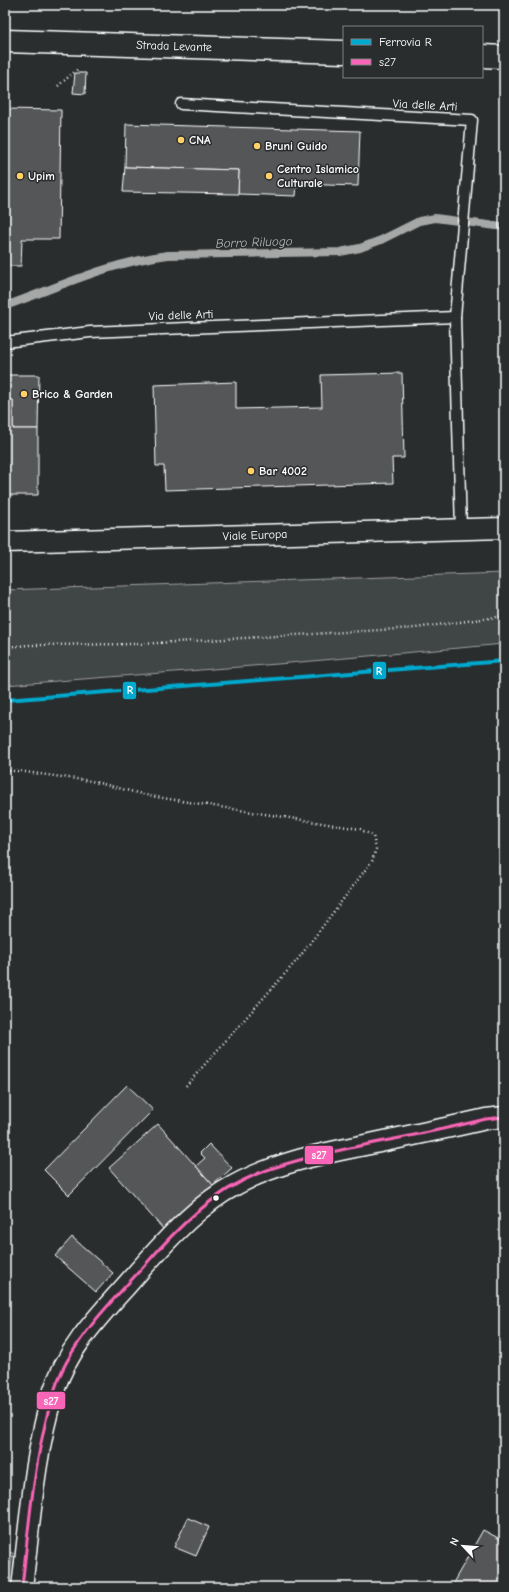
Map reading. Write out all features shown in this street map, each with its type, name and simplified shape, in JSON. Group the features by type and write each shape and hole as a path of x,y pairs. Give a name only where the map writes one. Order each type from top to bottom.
{"main road":[{"name":"Strada Levante","path":"5,41 343,52"},
{"path":"483,56 504,57"}],"street":[{"name":"Viale Europa","path":"5,542 504,528"},
{"path":"22,1587 38,1462 47,1416 58,1380 73,1351 92,1324 170,1238 207,1204 222,1193 273,1168 315,1155 486,1119 504,1117"}],"lane":[{"name":"Via delle Arti","path":"180,104 472,120 454,317 461,530"},
{"name":"Via delle Arti","path":"5,342 90,332 454,317"}],"path":[{"path":"58,86 84,62"},
{"path":"5,647 29,645 141,644 415,628 504,616"},
{"path":"5,770 91,781 158,797 360,828 373,836 376,849 372,860 298,959 184,1088"}],"shaded area":[{"path":"504,573 504,644 278,664 5,685 5,590"},
{"path":"5,1552 13,1553 8,1587 5,1587"}],"building":[{"path":"75,73 86,73 85,94 73,93"},
{"path":"5,109 61,110 59,239 22,239 21,266 5,266"},
{"path":"126,124 360,131 358,186 297,184 296,196 238,194 239,170 125,167"},
{"path":"125,167 239,170 238,194 123,192"},
{"path":"402,373 404,458 392,458 393,483 165,490 164,466 156,466 154,385 236,382 236,409 322,407 321,375"},
{"path":"5,375 39,375 38,429 13,429 13,400 5,400"},
{"path":"5,400 13,400 13,429 38,429 38,495 5,495"},
{"path":"127,1085 153,1110 69,1195 44,1170"},
{"path":"158,1124 213,1185 164,1230 109,1168"},
{"path":"209,1144 232,1168 213,1185 196,1166 205,1158 200,1153"},
{"path":"72,1237 113,1273 96,1292 55,1256"},
{"path":"188,1518 209,1527 196,1556 174,1547"},
{"path":"483,1530 504,1541 504,1581 501,1587 460,1587 453,1583"}],"waterway":[{"name":"Borro Riluogo","path":"5,306 105,269 147,258 168,255 340,252 360,248 381,240 419,221 435,218 504,227"}],"rail line":[{"name":"R","path":"5,700 504,661"}],"transit line":[{"name":"s27","path":"22,1587 36,1468 50,1403 62,1371 74,1349 92,1324 157,1251 183,1225 197,1212 226,1190 259,1173 273,1168 301,1159 345,1149 486,1119 504,1117"}],"place":[{"name":"CNA","path":"181,140"},
{"name":"Bruni Guido","path":"257,146"},
{"name":"Upim","path":"20,176"},
{"name":"Centro Islamico Culturale","path":"269,176"},
{"name":"Brico & Garden","path":"24,394"},
{"name":"Bar 4002","path":"251,471"}]}
